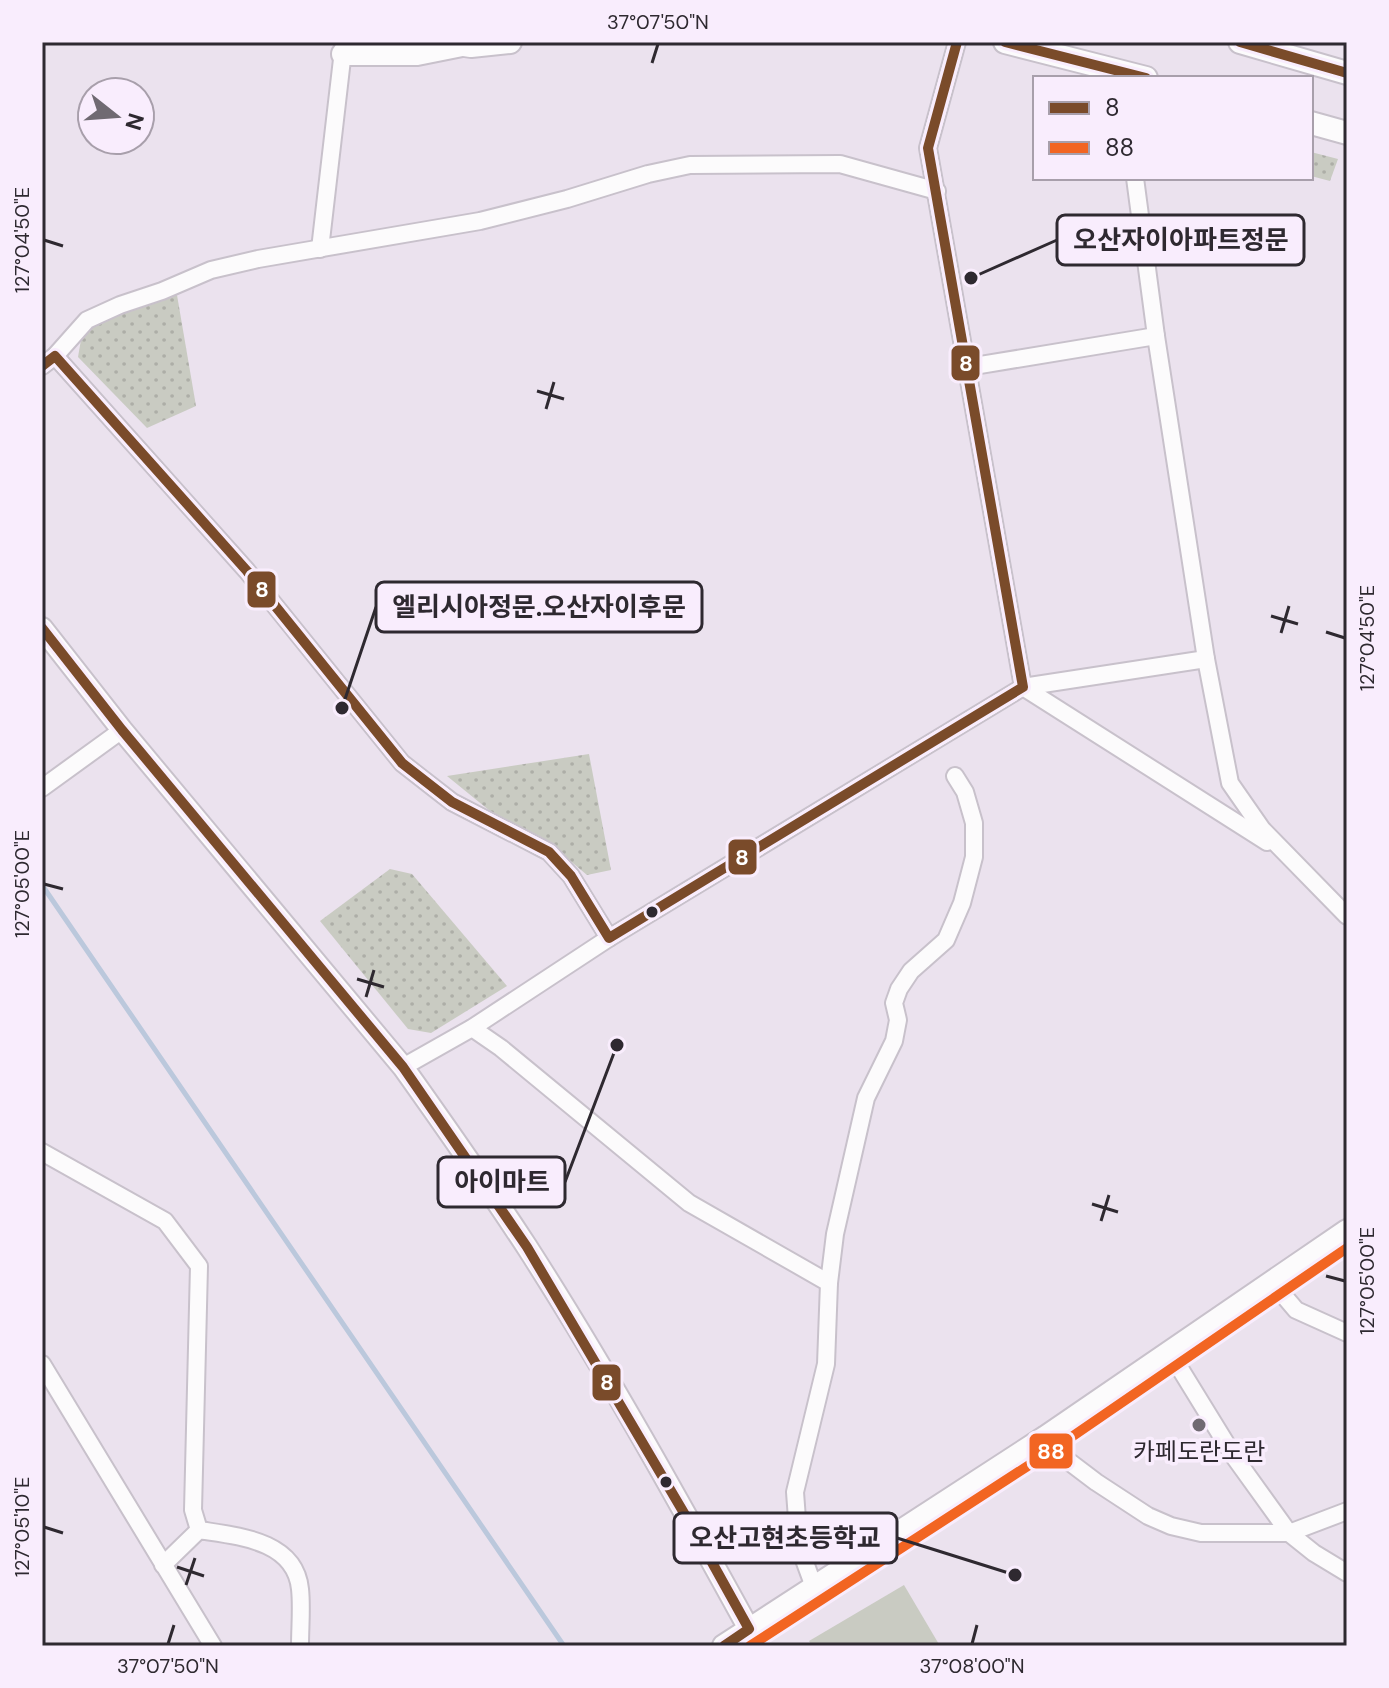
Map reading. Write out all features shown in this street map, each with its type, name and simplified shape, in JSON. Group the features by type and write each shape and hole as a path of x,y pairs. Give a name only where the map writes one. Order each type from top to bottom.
{"main road":[{"path":"344,48 417,54 454,43 510,42"},
{"path":"1005,42 1122,75"},
{"path":"1240,42 1347,73"},
{"path":"1313,124 1347,133"},
{"path":"724,1646 1171,1354 1347,1231"}],"street":[{"path":"957,42 928,148 1023,687 1288,856"},
{"path":"320,249 344,48"},
{"path":"609,938 571,876 549,852 452,802 402,763 247,571 49,361 87,320 211,270 480,221 690,165 840,164 937,191"},
{"path":"1135,180 1206,659 1230,783 1262,829 1347,916"},
{"path":"968,367 1156,336"},
{"path":"42,628 122,730 403,1067 527,1247 687,1517 749,1629"},
{"path":"403,1067 472,1028 609,938 1023,687 1206,659"},
{"path":"42,788 122,730"},
{"path":"814,1587 799,1546 795,1492 826,1364 829,1283 835,1234 866,1098 894,1041 898,1020 894,1003 899,989 911,971 946,940 962,903 974,857 974,823 965,792 955,776"},
{"path":"1209,805 1230,783"},
{"path":"472,1028 501,1048 689,1203 829,1283"},
{"path":"42,1152 165,1221 199,1266 193,1510 199,1530"},
{"path":"1273,1283 1296,1310 1347,1333"},
{"path":"1171,1354 1235,1458 1289,1533 1347,1573"},
{"path":"42,1364 213,1646"},
{"path":"1046,1437 1063,1457 1096,1482 1148,1516 1171,1526 1201,1533 1289,1533 1347,1511"},
{"path":"163,1565 199,1530"},
{"path":"199,1530 264,1543 288,1558 300,1585 300,1646"}],"shaded area":[{"path":"1313,153 1338,159 1330,181 1313,177"},
{"path":"177,295 196,406 147,428 78,357 82,334 113,315"},
{"path":"589,754 611,870 587,875 543,838 490,811 447,776"},
{"path":"390,869 412,874 507,986 431,1033 408,1029 320,921"},
{"path":"904,1585 940,1646 812,1646 809,1641"}],"waterway":[{"path":"42,885 564,1646"}],"transit line":[{"name":"8","path":"42,366 55,356 247,571 402,763 452,802 549,852 571,876 609,938 1023,687 928,148 957,42"},
{"name":"8","path":"1005,42 1138,76"},
{"name":"8","path":"1240,42 1347,73"},
{"name":"8","path":"42,628 122,730 403,1067 527,1247 749,1629 724,1646"},
{"name":"88","path":"750,1646 1054,1449 1347,1248"}],"place":[{"name":"오산자이아파트정문","path":"971,278"},
{"name":"엘리시아정문.오산자이후문","path":"342,708"},
{"name":"아이마트","path":"617,1045"},
{"name":"카페도란도란","path":"1199,1425"},
{"name":"오산고현초등학교","path":"1015,1575"}]}
